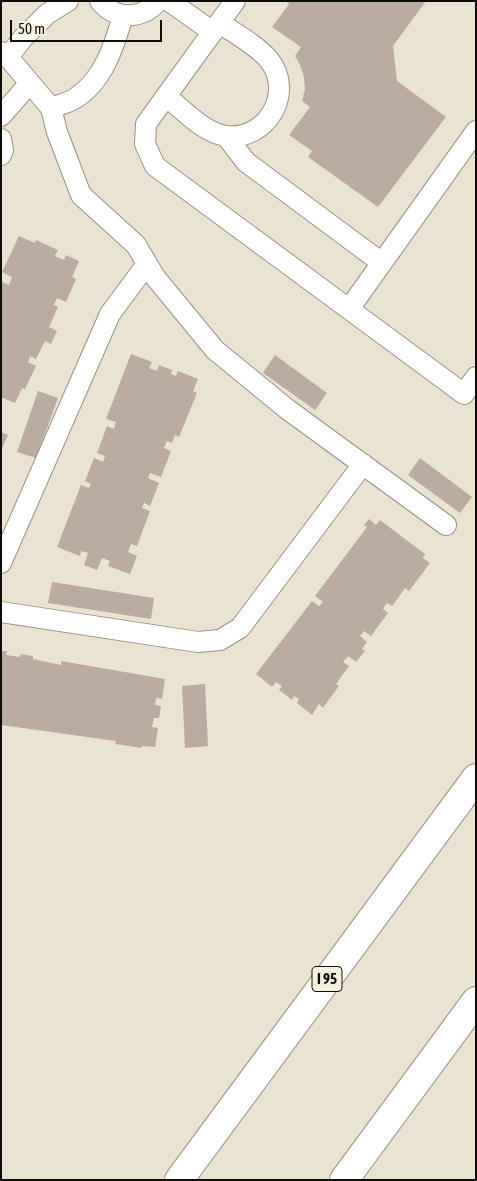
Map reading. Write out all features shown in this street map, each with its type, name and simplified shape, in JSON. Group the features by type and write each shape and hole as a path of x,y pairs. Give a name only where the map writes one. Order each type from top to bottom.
{"highway":[{"name":"I 95","path":"178,1180 476,778"},
{"path":"344,1180 476,1001"}],"street":[{"path":"68,1 47,14 5,54 52,108 57,132 82,195 136,245 154,277 215,350 288,409 446,525"},
{"path":"100,1 105,7 123,16 142,14 150,10 158,1"},
{"path":"166,96 203,127 214,133 238,136 251,133 270,118 276,107 279,95 276,71 260,51 169,1"},
{"path":"236,1 146,124 145,144 156,166 464,394 476,377"},
{"path":"52,108 74,99 93,83 106,63 123,16"},
{"path":"1,116 30,83"},
{"path":"349,309 476,131"},
{"path":"226,136 246,162 382,263"},
{"path":"1,139 3,150 1,155"},
{"path":"1,563 110,314 147,264"},
{"path":"1,612 198,642 220,640 240,628 363,464"}],"building":[{"path":"286,1 426,1 393,46 397,81 446,117 378,207 308,157 312,151 289,135 310,107 302,101 305,89 304,77 295,56 301,47 272,27 289,4"},
{"path":"19,236 35,243 36,240 58,250 55,256 64,260 66,255 79,261 72,277 76,279 66,302 57,298 54,305 58,307 49,327 57,331 51,344 45,341 36,359 30,356 28,362 36,366 25,389 22,388 15,403 1,397 1,283 9,285 12,277 2,272"},
{"path":"131,354 152,362 149,368 157,371 159,365 172,370 171,374 176,376 178,371 198,379 193,391 197,393 179,437 175,435 172,443 167,441 164,448 171,451 161,477 150,473 148,478 159,483 150,506 144,503 142,508 150,511 137,546 131,544 128,552 137,556 130,574 108,566 110,561 102,558 97,570 84,565 88,553 81,551 80,556 57,547 81,485 89,488 91,484 85,481 94,458 103,462 105,456 97,453 107,426 114,429 116,422 106,419"},
{"path":"275,355 327,393 315,410 263,373"},
{"path":"38,391 58,398 36,458 17,452"},
{"path":"1,432 8,435 1,451"},
{"path":"420,458 472,497 460,513 408,475"},
{"path":"369,519 376,525 380,520 425,554 423,558 430,563 409,591 405,588 392,606 387,603 383,609 388,613 371,636 364,631 360,636 367,642 362,649 365,651 356,662 348,656 343,662 349,666 336,684 339,686 323,708 319,704 312,715 297,703 299,699 294,696 292,700 279,690 282,686 276,682 272,687 256,674 312,601 319,606 323,602 315,596 367,527 364,525"},
{"path":"52,582 154,598 151,619 48,603"},
{"path":"1,651 7,651 6,655 20,657 21,654 33,656 33,659 61,665 61,661 165,679 162,699 156,698 155,705 161,706 159,718 154,718 152,727 158,728 155,747 142,746 142,748 115,744 116,741 1,725"},
{"path":"205,684 208,746 185,748 182,686"}]}
